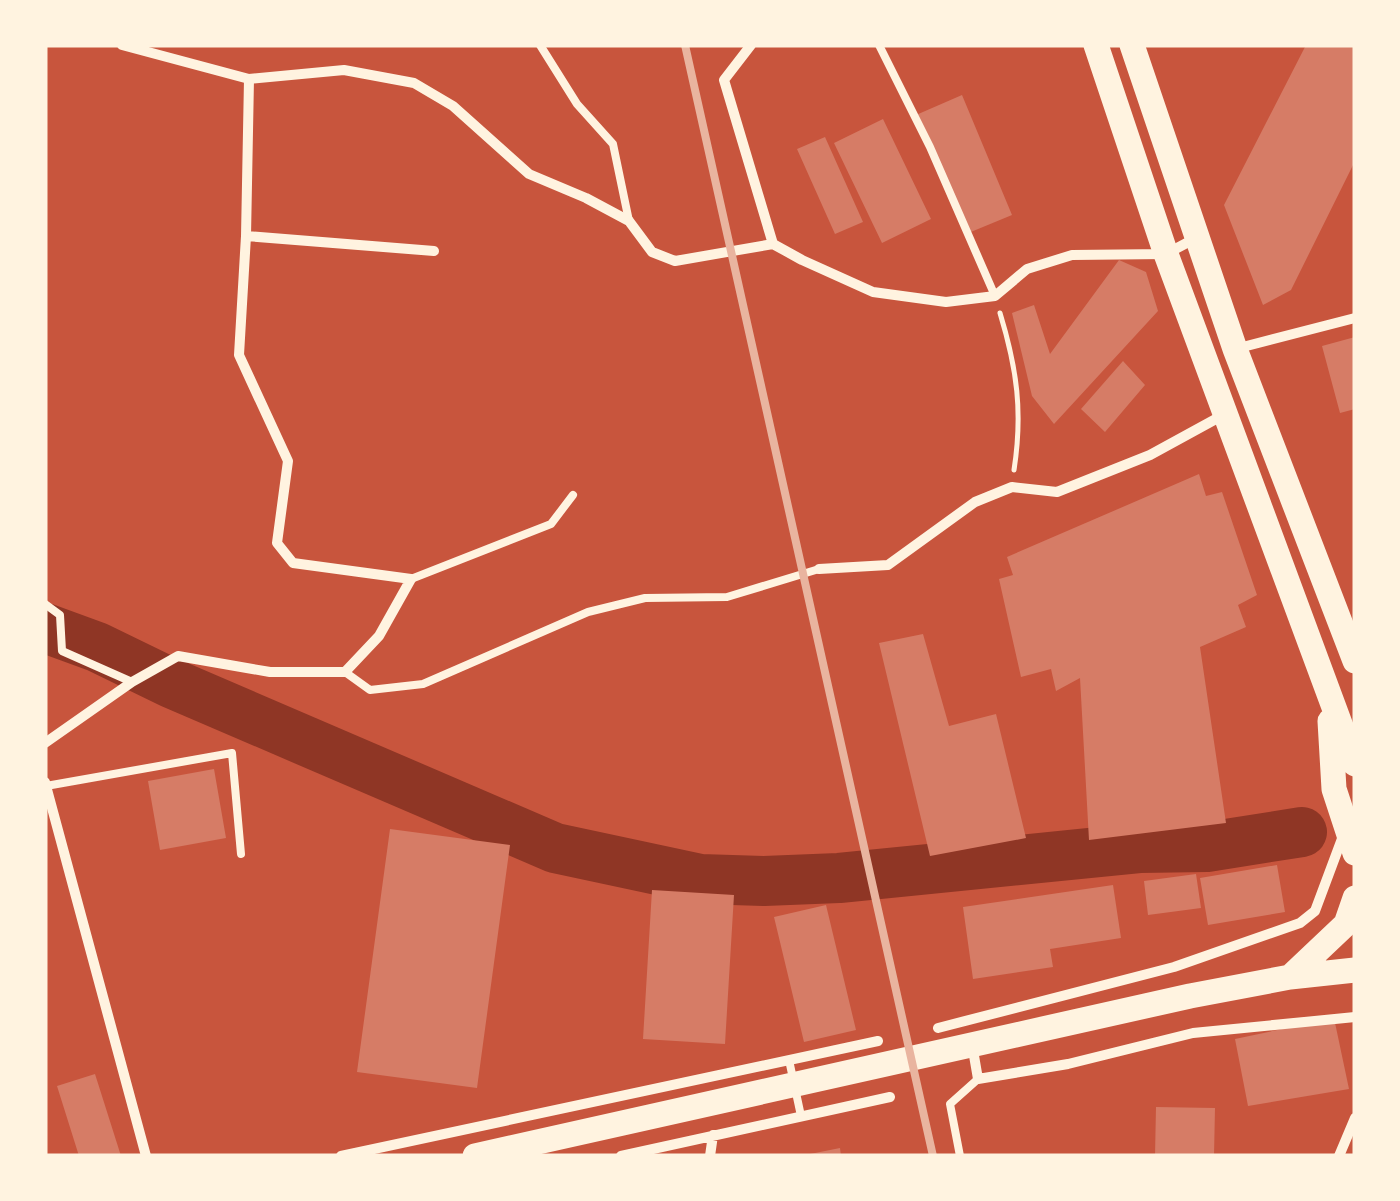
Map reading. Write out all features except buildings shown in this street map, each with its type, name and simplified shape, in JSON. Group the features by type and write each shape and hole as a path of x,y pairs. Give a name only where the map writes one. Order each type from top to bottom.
{"highway":[{"path":"1096,45 1166,254 1355,764"},
{"path":"1132,45 1235,349 1355,661"},
{"path":"1328,690 1334,789 1355,853"},
{"path":"1290,978 1346,924 1355,898"},
{"path":"475,1156 1190,996 1355,970"}],"street":[{"path":"122,45 250,79 344,70 414,83 453,106 530,174 629,221 652,252 675,260 768,244 874,292 946,302 995,296 1028,270 1072,255 1166,254 1196,238"},
{"path":"751,45 724,80 768,244"},
{"path":"45,744 132,682 178,656 270,672 346,672 379,636 411,579 293,563 276,543 288,461 239,355 250,79"},
{"path":"246,236 434,252"},
{"path":"1235,349 1355,318"},
{"path":"819,569 888,566 975,502 1012,486 1057,492 1150,454 1226,413"},
{"path":"46,784 146,1156"},
{"path":"938,1028 1174,968 1300,923 1316,911 1346,826"},
{"path":"968,1022 978,1079 1068,1064 1193,1034 1355,1016"},
{"path":"341,1156 878,1042"},
{"path":"621,1156 890,1097"},
{"path":"1338,1156 1355,1118"},
{"path":"710,1156 713,1135"}],"lane":[{"path":"540,45 577,104 612,144 629,221"},
{"path":"879,45 930,147 995,296"},
{"path":"411,579 552,524 572,495"},
{"path":"346,672 370,690 423,684 588,612 645,598 727,597 819,569"},
{"path":"45,604 60,615 62,651 132,682"},
{"path":"46,784 232,752 241,854"},
{"path":"789,1060 801,1116"},
{"path":"960,1156 950,1104 978,1079"}],"path":[{"path":"995,296 1016,365 1020,429 1012,486"}],"waterway":[{"path":"45,628 97,647 171,683 555,848 700,879 839,878 1139,848 1207,847 1302,832"}],"railway":[{"path":"685,45 933,1156"}]}
